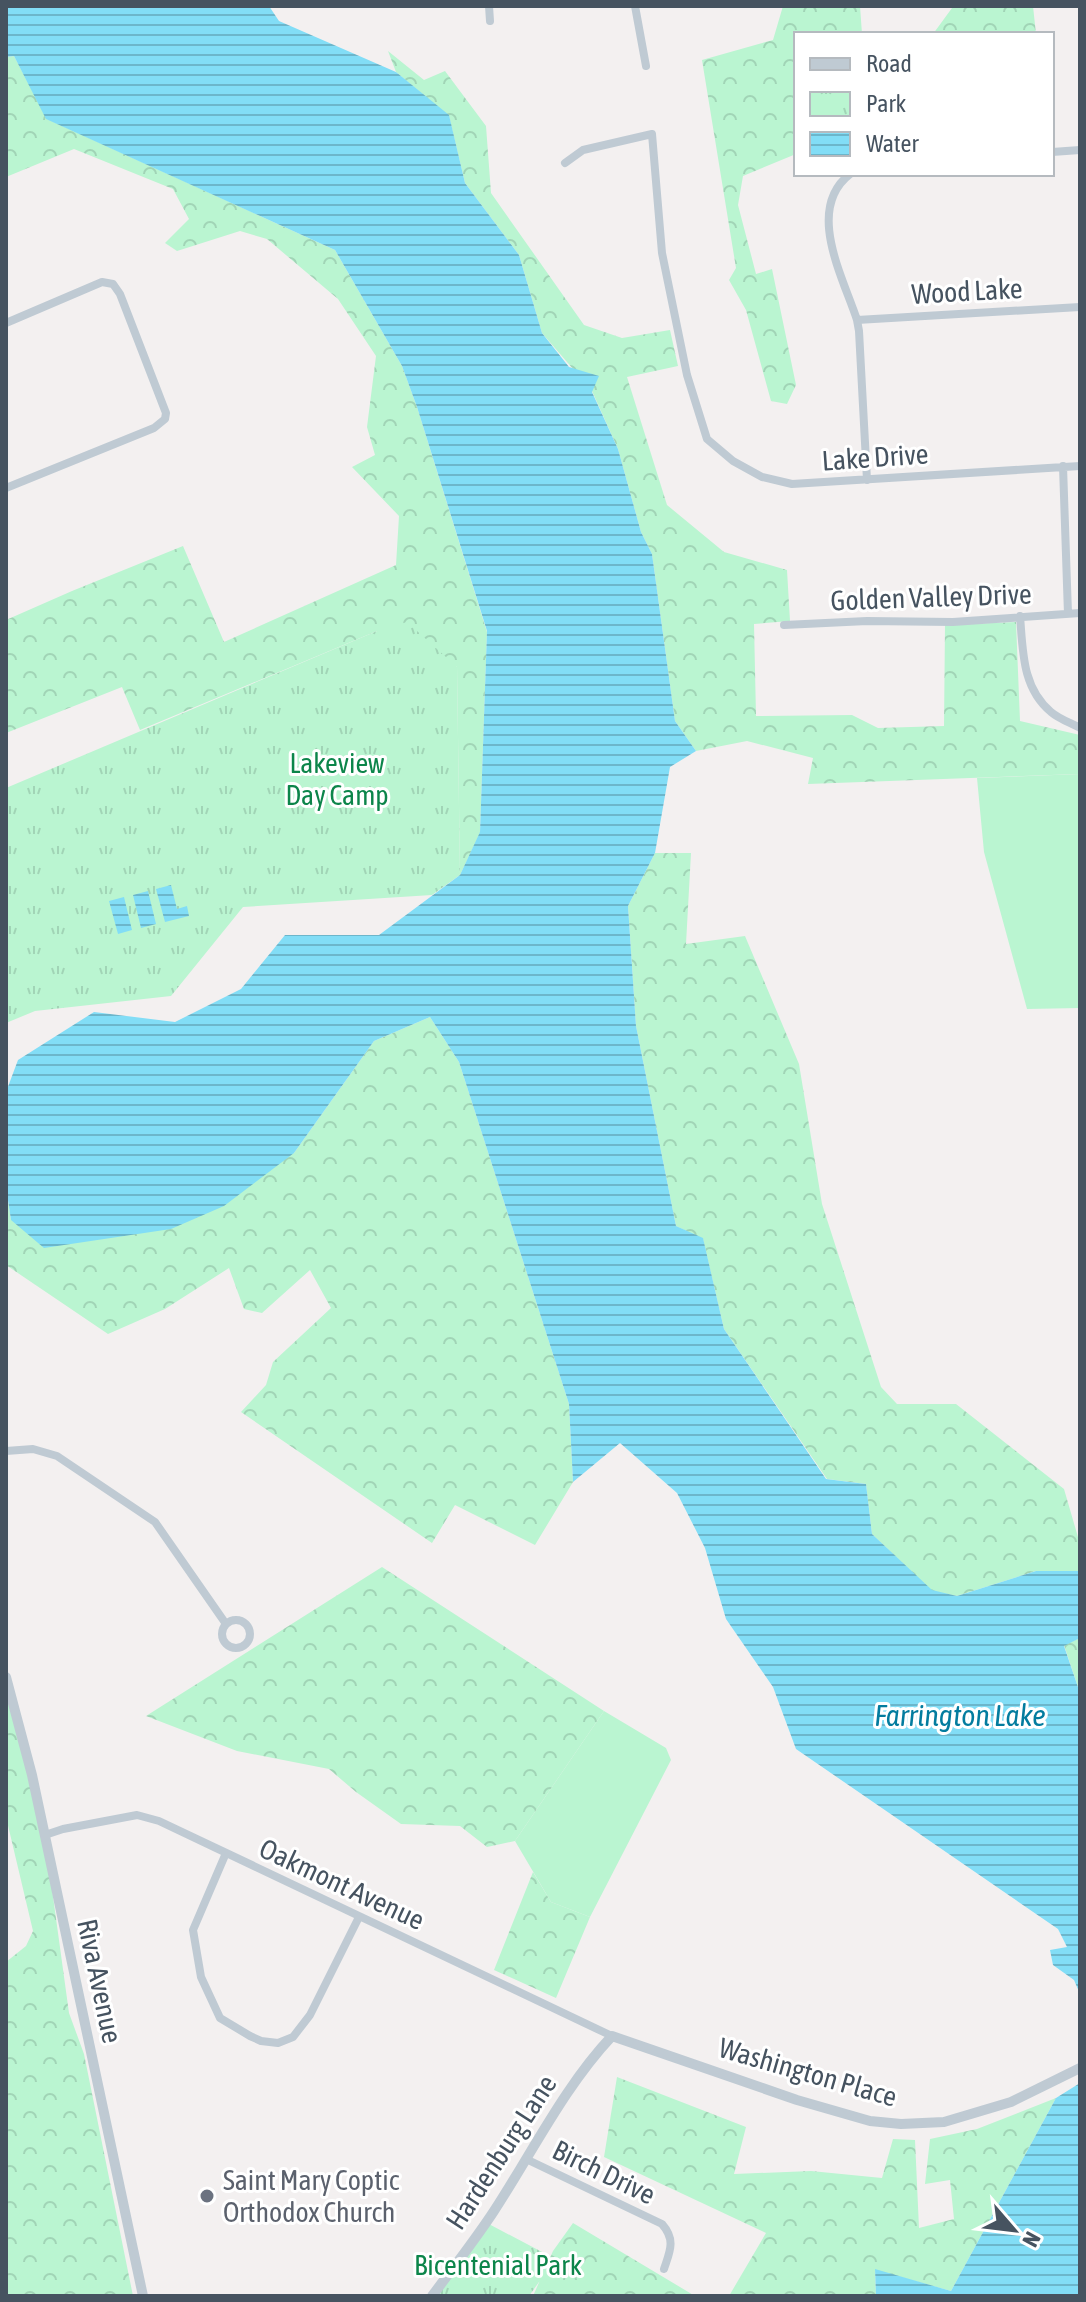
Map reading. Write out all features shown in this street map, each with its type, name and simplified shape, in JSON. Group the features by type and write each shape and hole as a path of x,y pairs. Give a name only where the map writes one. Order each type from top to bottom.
{"street":[{"path":"489,6 490,21"},
{"path":"635,6 646,66"},
{"name":"Lake Drive","path":"565,163 583,150 652,134 662,253 687,375 707,439 733,461 762,477 792,484 1080,466"},
{"path":"1054,152 1080,150"},
{"path":"848,176 833,195 828,215 830,242 857,320 867,480"},
{"path":"6,323 102,282 113,284 120,294 166,413 165,419 154,428 6,488"},
{"name":"Wood Lake","path":"857,320 1080,307"},
{"path":"1063,466 1068,614"},
{"name":"Golden Valley Drive","path":"784,625 867,621 953,622 1080,613"},
{"path":"1020,616 1024,662 1032,688 1052,713 1080,728"},
{"path":"6,1451 33,1449 57,1456 155,1522 226,1624"},
{"name":"Riva Avenue","path":"6,1677 32,1775 143,2296"},
{"name":"Oakmont Avenue","path":"45,1835 137,1815 159,1821 612,2036"},
{"path":"226,1853 193,1930 201,1977 220,2018 250,2036 278,2043 293,2037 310,2015 359,1917"},
{"name":"Washington Place","path":"612,2036 797,2100 870,2121 901,2124 944,2122 1011,2102 1080,2068"},
{"name":"Hardenburg Lane","path":"432,2296 493,2212 582,2072 612,2036"},
{"name":"Birch Drive","path":"526,2159 662,2224 672,2238 664,2269"}],"green space":[{"path":"783,6 860,6 862,32 794,32 794,155 743,176 738,205 756,274 772,269 796,385 787,404 771,401 746,310 729,280 736,268 702,60 773,40"},
{"path":"1033,6 1036,32 934,32 952,8"},
{"path":"388,51 424,80 445,71 486,126 491,193 584,325 622,338 670,330 678,366 627,377 667,505 724,552 787,570 790,621 754,624 756,716 852,715 878,728 944,726 945,625 1016,622 1020,721 1080,735 1080,774 808,784 813,758 747,741 696,751 675,721 652,554 641,532 618,449 592,391 542,333 519,255 465,183 449,116 396,72"},
{"path":"14,56 47,119 335,250 402,366 487,632 480,833 460,875 457,667 377,631 140,730 122,687 6,733 6,620 183,546 224,642 396,565 399,516 352,467 375,455 367,427 376,356 338,299 267,239 240,231 177,251 165,243 189,219 173,189 74,149 6,177 6,57"},
{"name":"Lakeview Day Camp","path":"407,622 457,667 460,875 432,895 243,907 171,996 35,1011 6,1023 6,788 377,631"},
{"path":"1080,774 1080,1008 1027,1009 984,852 977,778"},
{"path":"655,853 691,853 686,944 745,936 799,1064 822,1204 881,1387 897,1404 956,1404 1064,1489 1080,1544 1080,1571 1036,1571 957,1596 932,1591 872,1534 866,1484 827,1479 724,1329 703,1239 676,1226 636,1026 628,906"},
{"path":"430,1017 459,1062 569,1404 573,1482 535,1545 455,1505 432,1543 241,1412 266,1385 273,1362 331,1308 310,1270 262,1313 244,1309 229,1268 165,1309 108,1334 6,1265 6,1187 11,1220 294,1153 374,1041"},
{"path":"382,1567 604,1711 515,1841 487,1847 460,1826 401,1824 329,1769 237,1751 146,1716"},
{"path":"1080,1638 1080,1693 1064,1645"},
{"path":"6,1693 34,1796 51,1882 69,2013 84,2054 133,2296 6,2296 6,1962 26,1946 33,1931 6,1817"},
{"path":"604,1711 666,1748 671,1760 590,1917 551,1902 515,1841"},
{"path":"533,1872 551,1902 590,1917 556,1998 494,1970"},
{"path":"617,2077 746,2127 734,2174 811,2171 882,2178 893,2139 915,2140 919,2228 954,2219 950,2180 925,2184 930,2139 977,2129 1056,2098 951,2291 875,2270 876,2296 729,2296 766,2233 604,2157"},
{"name":"Bicentenial Park","path":"487,2223 578,2271 539,2282 529,2296 434,2296"},
{"path":"573,2223 695,2296 533,2296 553,2251"}],"water":[{"name":"Farrington Lake","path":"6,6 269,6 279,21 396,72 449,115 465,183 519,255 542,333 569,367 599,376 592,392 618,449 641,532 652,554 675,721 696,751 670,767 655,853 628,906 636,1026 676,1226 703,1238 724,1329 826,1479 866,1484 872,1534 932,1590 957,1596 1036,1571 1080,1571 1080,1638 1064,1646 1080,1693 1080,1994 1074,1980 1053,1965 1050,1950 1067,1947 1058,1929 796,1749 773,1687 726,1619 705,1548 677,1493 620,1443 573,1482 569,1404 459,1062 430,1017 374,1041 294,1153 224,1206 171,1229 44,1248 11,1220 6,1187 6,1092 18,1060 94,1012 175,1022 241,989 285,935 379,935 460,875 480,832 487,631 402,366 335,250 46,119 14,56 6,57"},
{"path":"171,885 177,909 187,906 189,916 165,922 156,889"},
{"path":"148,891 156,924 141,928 133,895"},
{"path":"124,897 132,930 118,934 109,901"},
{"path":"1080,2083 1080,2296 876,2296 875,2269 951,2291 1056,2098"}],"place":[{"name":"Saint Mary Coptic Orthodox Church","path":"207,2196"}]}
